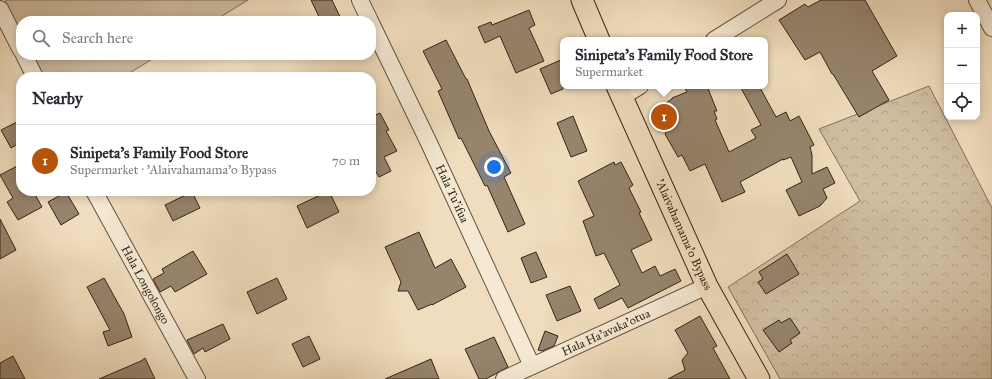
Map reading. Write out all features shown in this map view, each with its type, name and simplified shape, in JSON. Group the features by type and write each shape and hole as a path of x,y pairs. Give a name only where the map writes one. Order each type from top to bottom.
{"main road":[{"path":"582,0 597,37"},
{"name":"'Alaivahamama'o Bypass","path":"620,92 707,286 759,379"}],"street":[{"name":"Hala Tu'ifua","path":"360,0 367,16"},
{"path":"719,37 778,0"},
{"path":"977,0 992,28"},
{"path":"0,9 16,40"},
{"name":"Hala Tu'ifua","path":"376,34 432,150 532,366"},
{"path":"26,60 32,72"},
{"path":"620,92 630,89"},
{"name":"Hala Longolongo","path":"97,196 197,379"},
{"name":"Hala Ha'avaka'otua","path":"504,379 707,286"}],"green space":[{"path":"5,0 248,0 222,16 16,16 16,22"},
{"path":"34,60 151,60 131,72 40,72"},
{"path":"929,86 944,115 944,120 947,120 992,208 992,379 780,379 728,287 860,201 819,129"}],"building":[{"path":"311,0 332,0 340,16 319,16"},
{"path":"821,0 865,0 897,56 872,71 889,100 859,117 820,52 805,60 779,20 805,4 808,7"},
{"path":"529,10 535,25 529,28 544,61 516,73 500,36 485,43 478,27 491,22 492,25"},
{"path":"446,40 467,79 489,131 511,173 504,177 525,224 508,232 487,185 485,186 461,138 459,139 438,91 442,89 423,51"},
{"path":"560,60 560,89 563,89 551,94 540,69"},
{"path":"686,89 708,89 717,111 714,111 717,119 715,120 729,152 756,138 751,130 761,125 742,89 761,89 776,117 786,112 790,121 799,116 814,145 810,147 812,155 812,174 827,167 835,183 823,189 827,198 820,206 799,216 786,190 802,182 791,157 783,159 740,182 745,192 722,202 705,164 690,171 682,155 678,157 653,111 672,98 687,92"},
{"path":"380,113 389,130 386,131 397,151 384,157 391,171 379,177 376,172 376,115"},
{"path":"573,116 587,151 571,157 557,123"},
{"path":"16,122 16,145 11,148 1,130"},
{"path":"614,162 615,165 621,162 633,185 629,188 641,212 639,213 652,240 631,250 642,273 655,266 660,276 675,269 681,281 628,308 622,298 599,309 594,299 620,285 604,253 596,256 583,221 594,216 578,181"},
{"path":"16,167 16,196 36,196 42,207 18,220 7,202 13,198 0,175"},
{"path":"59,196 68,196 79,214 61,225 48,202"},
{"path":"184,196 194,196 200,208 173,221 165,205"},
{"path":"318,196 331,196 339,212 307,228 297,206"},
{"path":"0,219 16,250 0,259"},
{"path":"419,232 435,268 451,259 466,287 432,305 418,310 408,291 398,291 401,282 385,247"},
{"path":"193,251 207,274 175,292 171,286 160,292 153,279 164,273 162,269"},
{"path":"536,252 547,277 531,283 521,258"},
{"path":"787,254 799,274 766,294 758,282 763,279 759,272"},
{"path":"104,278 124,314 132,337 108,346 103,332 110,330 87,287"},
{"path":"277,278 287,299 257,314 247,292"},
{"path":"570,286 581,311 557,321 546,295"},
{"path":"700,316 717,346 713,348 730,379 668,379 685,370 682,360 688,353 675,330"},
{"path":"790,318 800,333 790,340 792,343 779,352 763,330 779,320 781,323"},
{"path":"223,324 230,339 205,352 203,348 194,354 187,340"},
{"path":"545,331 558,336 554,346 542,351 538,350"},
{"path":"309,336 320,359 303,367 292,344"},
{"path":"494,337 508,367 486,379 479,379 465,349"},
{"path":"13,356 25,379 0,379 0,363"},
{"path":"145,358 155,379 99,379 141,361"},
{"path":"431,359 439,379 385,379"}],"place":[{"name":"Sinipeta's Family Food Store","path":"664,117"}]}
